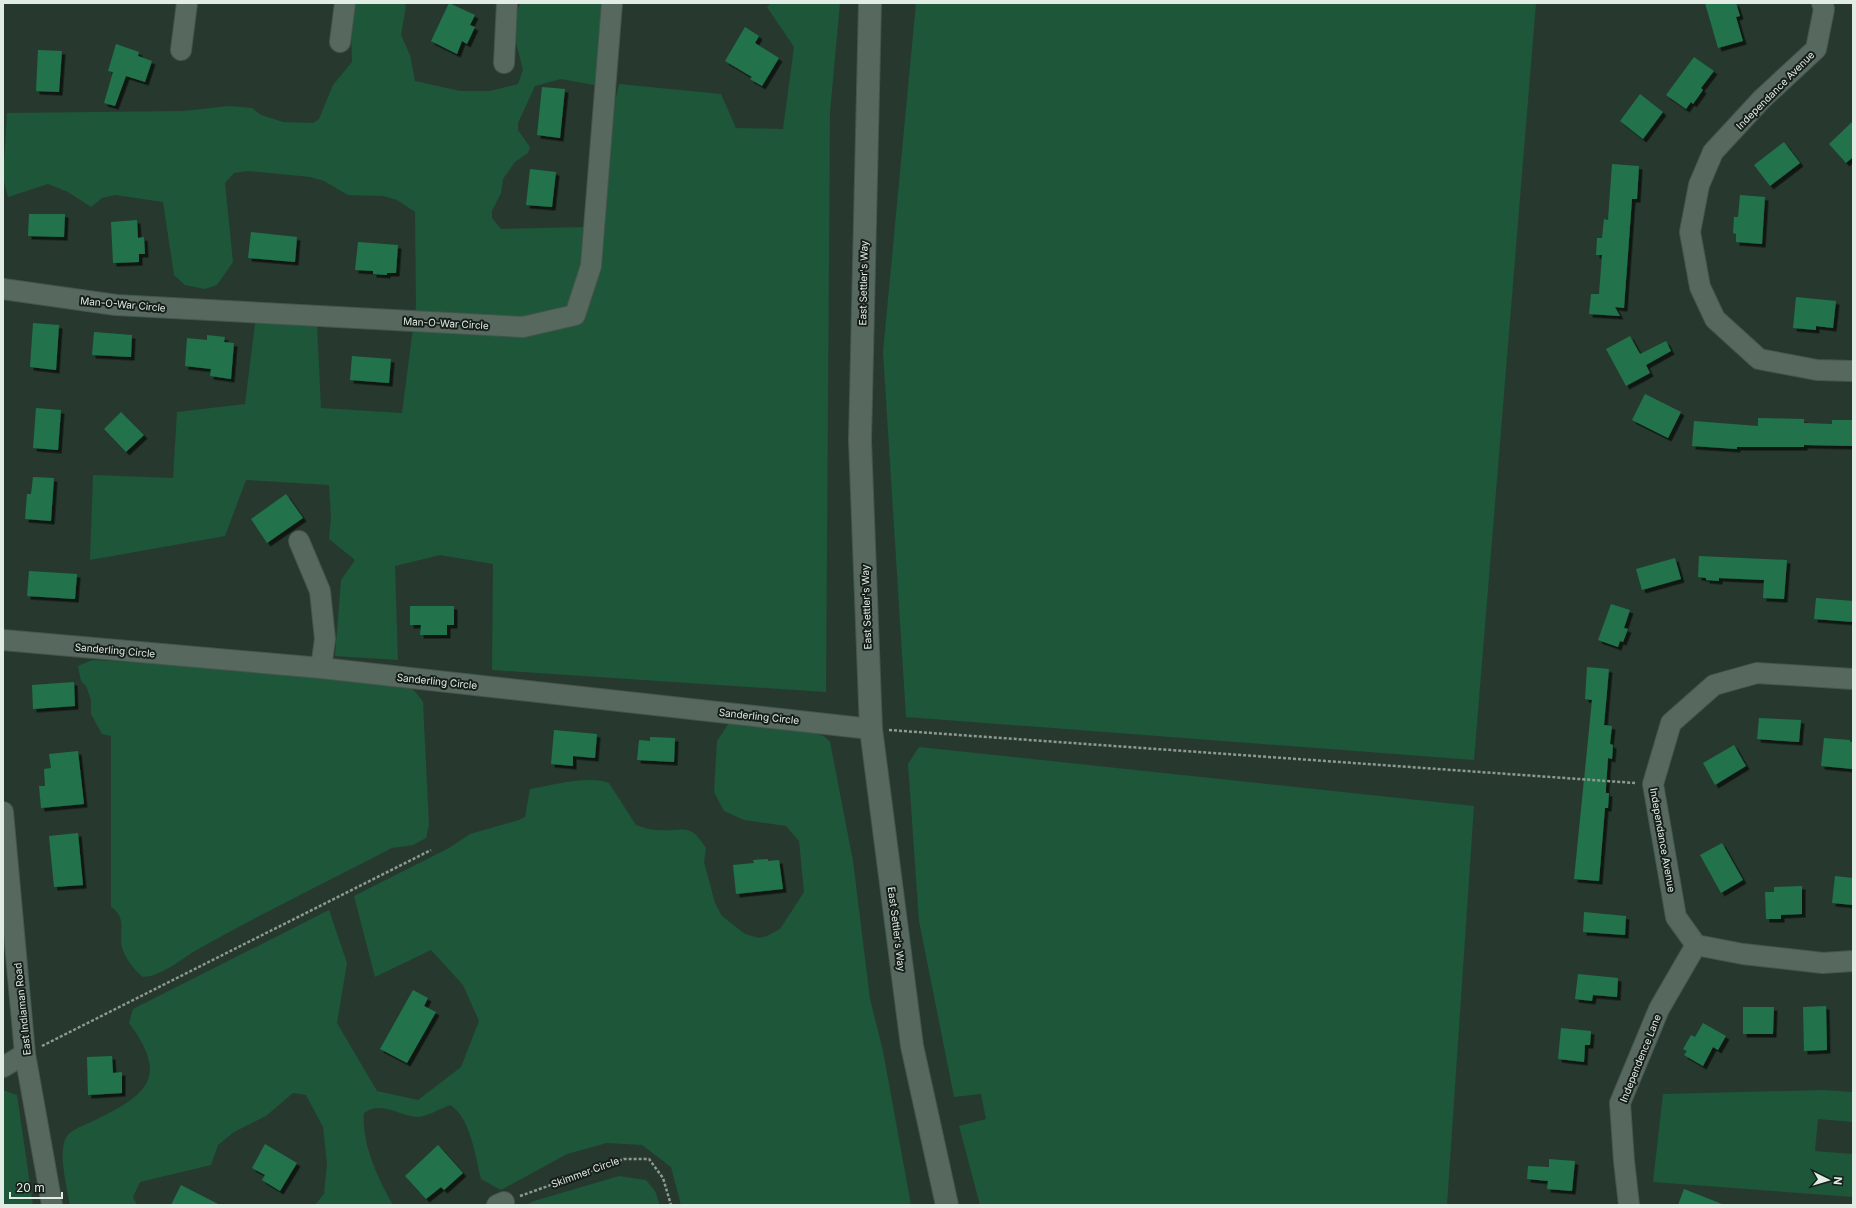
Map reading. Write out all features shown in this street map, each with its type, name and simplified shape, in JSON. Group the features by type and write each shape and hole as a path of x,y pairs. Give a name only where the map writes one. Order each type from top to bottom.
{"main road":[{"name":"East Settler's Way","path":"870,3 860,440 871,729 912,1046 947,1205"}],"street":[{"path":"181,50 187,3"},
{"path":"340,42 345,3"},
{"path":"504,63 507,3"},
{"name":"Man-O-War Circle","path":"3,289 116,305 523,327 575,315 591,266 612,3"},
{"name":"Independance Avenue","path":"1822,3 1824,9 1816,49 1762,99 1713,152 1699,185 1690,232 1700,287 1715,319 1759,359 1817,370 1853,371"},
{"path":"299,541 320,591 325,639 321,668"},
{"name":"Sanderling Circle","path":"3,640 321,668 871,729"},
{"name":"Independance Avenue","path":"1696,945 1676,917 1653,784 1671,723 1714,685 1757,673 1853,679"},
{"name":"East Indiaman Road","path":"3,812 26,1054 52,1205"},
{"path":"1696,945 1744,954 1823,963 1853,960"},
{"name":"Independence Lane","path":"1630,1205 1624,1161 1620,1103 1659,1009 1696,945"},
{"path":"3,1067 26,1054"}],"path":[{"path":"871,729 1653,784"},
{"path":"26,1054 431,850"},
{"name":"Skimmer Circle","path":"500,1203 624,1159 649,1158 663,1178 671,1205"}],"green space":[{"path":"350,3 404,3 406,6 401,35 410,55 415,81 460,91 490,91 518,84 523,70 514,35 514,21 520,3 601,4 605,32 594,85 561,79 535,86 518,123 518,130 530,147 528,153 515,162 503,179 501,193 492,211 492,218 501,229 585,227 619,84 721,94 736,128 783,129 794,47 767,7 771,3 840,3 830,112 826,692 492,670 493,564 440,555 395,566 398,660 335,656 341,580 355,560 329,539 331,517 329,485 246,480 225,536 90,560 93,475 173,478 177,412 245,404 256,316 317,324 321,408 402,413 416,305 415,212 397,200 383,196 348,195 324,181 310,177 248,171 234,173 225,183 233,262 217,285 205,289 185,285 174,275 163,202 115,195 102,198 91,207 68,192 48,184 8,197 3,178 7,113 184,111 229,106 252,108 261,115 283,122 313,123 319,119 333,85 352,62"},
{"path":"916,3 1536,3 1474,760 906,717 883,352"},
{"path":"92,660 191,665 380,685 401,685 410,688 423,702 429,825 426,838 413,845 392,848 224,935 165,970 143,977 133,967 125,955 121,941 121,920 116,911 111,907 111,736 102,734 91,714 91,700 86,686 81,681 78,666"},
{"path":"729,723 814,732 825,737 830,742 853,861 870,999 883,1051 911,1205 681,1205 671,1167 642,1145 607,1143 567,1154 501,1190 481,1179 471,1138 463,1118 457,1110 450,1105 421,1117 378,1108 371,1109 364,1113 365,1136 368,1148 376,1172 393,1205 315,1205 324,1194 327,1164 323,1127 306,1095 293,1093 266,1116 234,1132 218,1145 211,1165 140,1182 133,1197 137,1205 70,1205 63,1160 64,1142 67,1136 75,1129 111,1112 138,1094 146,1084 150,1072 148,1058 142,1042 129,1023 133,1009 329,910 347,963 337,1023 377,1091 418,1100 461,1067 479,1021 463,985 431,950 375,977 354,896 449,848 470,834 525,817 530,789 582,780 609,783 636,825 654,830 680,829 690,831 695,834 706,848 704,862 715,903 722,916 745,934 759,938 767,936 780,929 804,892 799,841 786,826 744,820 724,811 714,792 717,741"},
{"path":"919,747 1474,806 1447,1205 980,1205 959,1126 986,1119 981,1094 954,1097 919,921 908,764"},
{"path":"3,1090 17,1095 33,1205 3,1205"},
{"path":"1823,1090 1853,1092 1853,1122 1818,1119 1815,1151 1853,1154 1853,1197 1653,1182 1663,1094"},
{"path":"619,1176 646,1180 655,1191 660,1205 526,1205 534,1201"}],"building":[{"path":"449,3 475,15 470,25 475,27 467,44 462,41 457,54 431,41"},
{"path":"1705,3 1736,3 1740,16 1736,17 1743,41 1718,48"},
{"path":"745,27 759,36 755,43 779,58 762,86 750,79 752,77 725,61"},
{"path":"116,44 139,52 138,56 152,61 145,82 126,76 115,106 104,103 113,72 108,71"},
{"path":"38,50 62,51 59,92 36,91"},
{"path":"1694,57 1714,71 1701,88 1703,90 1693,104 1691,102 1686,109 1666,95"},
{"path":"542,87 565,89 560,138 537,135"},
{"path":"1640,94 1663,112 1643,139 1620,121"},
{"path":"1853,121 1853,157 1846,163 1829,144"},
{"path":"1784,142 1800,163 1770,186 1754,165"},
{"path":"1612,164 1639,166 1637,199 1632,199 1624,308 1615,307 1620,316 1589,314 1591,294 1599,294 1602,255 1596,255 1597,238 1602,238 1604,219 1608,220"},
{"path":"530,169 556,172 552,207 526,205"},
{"path":"1740,195 1765,197 1762,244 1736,242 1736,234 1733,233 1734,217 1738,217"},
{"path":"29,214 65,214 64,237 28,236"},
{"path":"137,220 138,238 144,237 145,254 139,254 139,262 113,263 111,222"},
{"path":"251,232 297,237 295,262 248,258"},
{"path":"358,242 398,245 396,273 387,273 387,275 373,274 373,271 355,270"},
{"path":"1796,297 1836,301 1833,328 1816,326 1816,330 1793,328"},
{"path":"33,323 59,325 56,370 30,367"},
{"path":"94,332 132,335 131,357 92,355"},
{"path":"207,335 225,337 224,342 234,343 231,379 210,376 211,369 185,366 187,338 207,340"},
{"path":"1630,336 1640,354 1666,341 1671,351 1646,365 1650,373 1626,386 1606,349"},
{"path":"352,356 391,359 389,383 350,380"},
{"path":"1645,394 1681,412 1668,438 1632,420"},
{"path":"36,408 61,410 58,450 33,448"},
{"path":"121,412 144,435 126,452 104,429"},
{"path":"1758,418 1804,419 1804,423 1832,424 1832,420 1853,420 1853,446 1804,445 1804,447 1737,447 1737,449 1692,446 1694,421 1758,426"},
{"path":"33,477 54,478 51,521 25,519 27,494 31,494"},
{"path":"286,494 303,518 267,543 251,519"},
{"path":"1699,556 1787,560 1784,599 1763,598 1764,580 1719,578 1719,581 1706,580 1706,578 1698,577"},
{"path":"1675,558 1681,579 1642,590 1636,569"},
{"path":"29,571 77,574 75,599 27,596"},
{"path":"1816,598 1853,601 1853,622 1814,619"},
{"path":"1611,604 1630,610 1624,628 1628,629 1623,642 1620,641 1618,647 1598,640"},
{"path":"410,606 454,606 454,625 447,625 447,635 420,635 421,625 410,625"},
{"path":"1587,667 1609,669 1604,725 1612,726 1610,744 1613,745 1612,759 1608,758 1606,793 1609,793 1608,808 1605,808 1599,881 1574,879 1592,700 1585,699"},
{"path":"74,682 75,706 33,709 32,685"},
{"path":"1759,718 1801,720 1799,742 1757,739"},
{"path":"554,730 597,734 595,758 573,756 573,766 551,764"},
{"path":"650,737 675,738 674,762 637,760 639,740 650,741"},
{"path":"1824,738 1850,740 1850,742 1853,742 1853,769 1821,766"},
{"path":"1734,745 1746,766 1715,785 1703,763"},
{"path":"78,751 84,804 41,808 39,786 45,786 44,769 51,768 49,754"},
{"path":"78,833 83,885 54,887 49,836"},
{"path":"1722,843 1743,880 1721,893 1700,855"},
{"path":"768,859 768,861 779,860 783,889 736,894 733,865 754,863 753,860"},
{"path":"1835,876 1853,878 1853,905 1832,903"},
{"path":"1802,886 1802,914 1781,915 1781,919 1766,919 1765,892 1774,892 1774,887"},
{"path":"1584,912 1626,916 1625,935 1583,932"},
{"path":"1578,974 1618,978 1617,997 1593,995 1592,1001 1575,999"},
{"path":"413,990 428,998 424,1006 436,1012 407,1063 380,1049"},
{"path":"1826,1006 1827,1050 1804,1051 1803,1007"},
{"path":"1743,1007 1774,1007 1773,1034 1743,1034"},
{"path":"1703,1023 1726,1036 1718,1050 1713,1047 1703,1066 1684,1055 1687,1051 1683,1049 1691,1035 1695,1037"},
{"path":"1561,1028 1591,1031 1590,1045 1585,1045 1584,1062 1558,1059"},
{"path":"112,1056 113,1073 122,1072 122,1093 88,1095 87,1057"},
{"path":"265,1144 297,1163 280,1191 262,1180 265,1175 252,1168"},
{"path":"438,1145 463,1173 444,1190 441,1187 426,1199 405,1176"},
{"path":"1549,1159 1575,1161 1572,1191 1547,1189 1548,1181 1527,1179 1528,1166 1549,1167"},
{"path":"181,1185 220,1205 171,1205"},
{"path":"1684,1189 1722,1204 1722,1205 1678,1205"}]}
